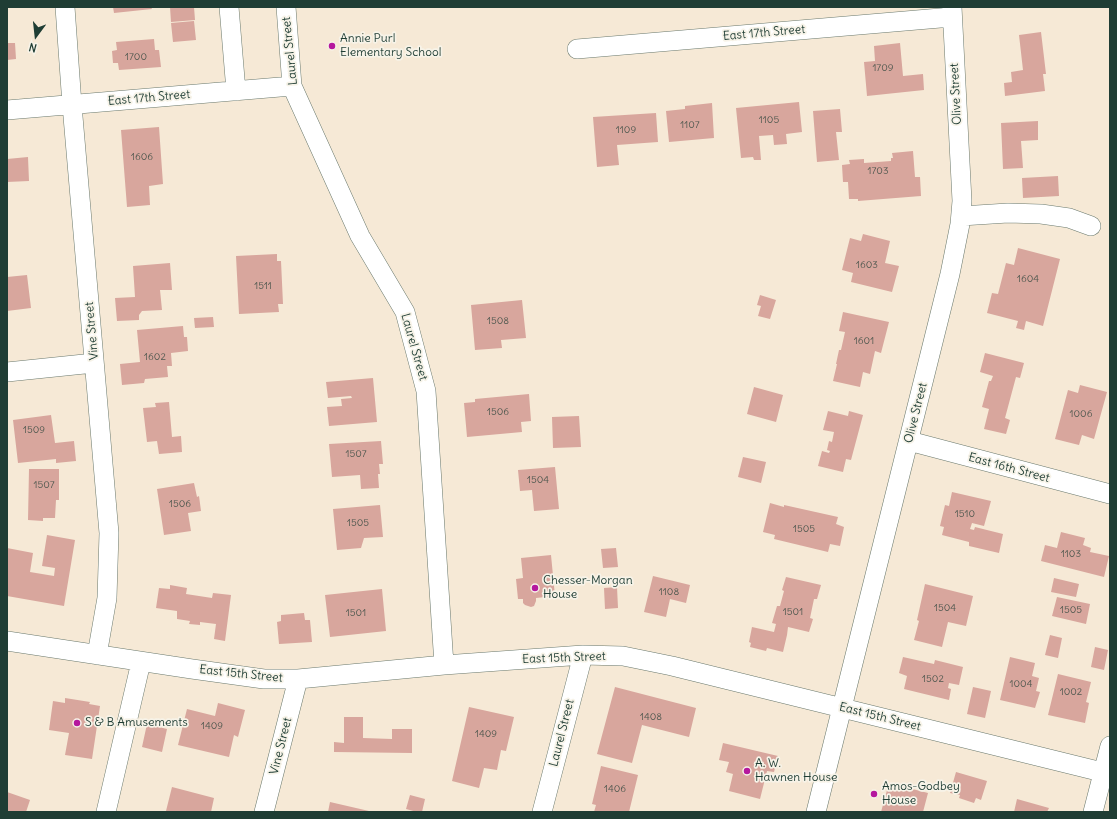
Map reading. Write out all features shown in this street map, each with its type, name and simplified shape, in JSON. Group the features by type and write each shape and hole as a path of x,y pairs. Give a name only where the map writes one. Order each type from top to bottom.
{"street":[{"name":"Vine Street","path":"65,7 109,533 107,598 97,655"},
{"path":"229,7 236,91"},
{"name":"Laurel Street","path":"286,7 292,86 360,236 405,312 426,391 444,665"},
{"name":"East 17th Street","path":"576,49 952,12"},
{"name":"Olive Street","path":"816,812 950,274 960,224 962,201 952,12"},
{"name":"East 17th Street","path":"7,110 292,86"},
{"path":"961,216 1008,213 1041,214 1069,218 1091,226"},
{"path":"7,372 94,364"},
{"name":"East 16th Street","path":"909,441 1110,494"},
{"name":"East 15th Street","path":"7,641 264,679 298,679 444,665 583,655 623,656 672,666 1107,773"},
{"name":"Laurel Street","path":"542,812 583,655"},
{"path":"106,812 142,662"},
{"name":"Vine Street","path":"264,812 298,679"},
{"path":"1093,812 1107,773 1110,746"}],"building":[{"path":"113,7 151,7 152,9 114,13"},
{"path":"170,7 194,7 195,20 171,22"},
{"path":"194,21 196,40 173,42 171,23"},
{"path":"1041,32 1046,74 1043,74 1045,91 1005,96 1004,83 1012,82 1011,72 1023,70 1019,35"},
{"path":"154,39 155,50 159,50 161,67 119,70 118,63 113,63 112,51 117,50 116,42"},
{"path":"7,43 15,43 16,59 7,60"},
{"path":"900,43 903,76 923,74 924,90 867,96 864,62 875,61 874,46"},
{"path":"799,102 802,132 786,134 787,144 774,145 773,135 759,136 761,160 754,160 753,157 741,158 736,108"},
{"path":"712,103 714,138 669,142 666,111 685,109 685,106"},
{"path":"840,109 842,132 836,132 839,160 817,162 813,111"},
{"path":"656,113 658,142 617,145 619,165 597,167 593,117"},
{"path":"1038,121 1038,140 1021,141 1023,168 1003,169 1001,123"},
{"path":"159,127 163,184 149,186 150,205 127,207 121,130"},
{"path":"913,151 915,177 920,177 921,196 858,201 858,199 849,199 848,182 843,182 842,165 850,164 849,160 864,159 864,163 891,161 891,158 893,158 892,153"},
{"path":"28,157 29,181 7,182 7,159"},
{"path":"1058,176 1059,196 1023,198 1022,178"},
{"path":"863,234 890,241 885,263 899,266 892,292 851,282 853,273 842,270 850,238 861,241"},
{"path":"1018,248 1060,259 1043,326 1026,321 1024,330 1016,328 1018,321 987,313 992,293 998,294 1006,263 1014,265"},
{"path":"277,254 277,261 281,261 283,304 278,304 279,312 239,314 236,256"},
{"path":"170,263 172,290 160,290 162,310 142,311 139,315 139,320 117,321 115,298 135,297 133,266"},
{"path":"27,275 31,308 7,311 7,277"},
{"path":"760,295 776,300 770,319 758,316 761,306 757,305"},
{"path":"522,300 526,338 501,340 502,348 475,350 471,305"},
{"path":"843,312 889,322 881,353 875,351 870,374 863,372 860,387 833,381 839,350 841,350 845,332 839,331"},
{"path":"213,317 214,327 195,328 194,318"},
{"path":"183,326 184,337 187,337 188,351 171,353 172,366 167,366 168,377 145,379 144,383 122,385 120,364 140,362 137,330"},
{"path":"985,353 1024,363 1020,378 1016,377 1005,418 1010,420 1006,434 984,429 989,409 982,407 989,381 991,381 993,376 980,372"},
{"path":"373,378 377,422 329,426 327,407 342,406 341,399 352,398 351,396 328,398 326,382"},
{"path":"1080,385 1107,392 1094,439 1082,435 1079,445 1055,439 1068,390 1078,393"},
{"path":"754,387 783,395 776,422 747,414"},
{"path":"529,394 531,421 521,422 522,432 467,437 464,403 475,402 475,399"},
{"path":"169,402 172,437 181,436 182,452 159,454 157,441 147,442 143,408 156,407 155,403"},
{"path":"828,411 848,416 849,411 863,415 851,460 846,459 843,472 818,466 822,451 829,453 830,451 827,450 829,441 832,442 834,432 823,430"},
{"path":"51,415 55,443 74,441 76,461 56,463 56,459 18,463 13,420"},
{"path":"579,416 581,447 553,448 552,417"},
{"path":"381,441 383,464 379,464 379,488 361,489 360,475 332,477 329,444"},
{"path":"743,457 766,462 761,483 738,477"},
{"path":"555,467 559,509 534,511 532,490 520,491 518,470"},
{"path":"29,469 59,469 59,500 56,500 55,518 43,518 43,521 28,520"},
{"path":"194,483 197,497 199,496 201,511 188,513 191,531 164,535 157,489"},
{"path":"952,492 991,501 984,526 972,523 970,529 974,530 975,527 1003,534 999,553 969,546 969,542 942,535 944,527 940,526 945,505 949,506"},
{"path":"770,503 838,517 836,524 844,527 840,546 830,544 828,552 774,539 775,535 763,532"},
{"path":"380,505 383,537 364,538 361,548 337,550 333,509"},
{"path":"1061,532 1085,538 1083,545 1091,548 1090,552 1109,556 1104,577 1041,561 1045,545 1057,548"},
{"path":"47,535 75,540 64,606 7,596 7,548 33,553 30,572 54,576 55,568 42,566"},
{"path":"616,548 618,567 603,568 601,549"},
{"name":"Chesser-Morgan House","path":"551,555 555,596 536,598 534,606 531,607 525,605 523,603 523,599 518,599 516,579 523,578 521,558"},
{"path":"653,576 690,585 686,603 670,599 666,617 644,612"},
{"path":"786,577 821,585 817,599 814,599 810,618 813,619 809,632 788,627 783,652 767,648 766,651 750,647 751,643 749,642 752,627 774,632 776,624 772,623 777,606 780,606 784,591 782,590"},
{"path":"1054,578 1079,584 1076,597 1051,592"},
{"path":"925,584 973,596 966,626 948,622 942,647 914,640 919,621 917,620"},
{"path":"170,585 187,588 186,594 212,598 213,593 231,595 225,641 214,639 216,624 200,622 200,625 189,624 190,621 177,619 177,611 156,608 159,588 170,589"},
{"path":"617,587 618,608 605,609 604,588"},
{"path":"382,589 386,631 330,637 325,595"},
{"path":"1057,597 1090,604 1086,624 1052,616"},
{"path":"304,613 305,620 310,620 312,642 279,644 277,622 281,621 281,615"},
{"path":"1050,635 1062,638 1058,658 1045,655"},
{"path":"1095,647 1108,650 1104,670 1091,667"},
{"path":"903,657 934,664 935,660 963,667 959,685 949,683 948,688 951,689 949,700 904,689 907,676 899,673"},
{"path":"1010,657 1035,663 1032,676 1039,678 1036,691 1040,692 1035,708 1000,700"},
{"path":"1058,674 1091,682 1086,702 1089,703 1085,723 1048,715"},
{"path":"615,687 696,708 689,737 642,725 632,763 597,754"},
{"path":"973,687 991,691 985,718 967,714"},
{"path":"65,698 90,702 89,704 100,706 92,759 65,755 69,733 49,730 53,701 65,703"},
{"path":"218,703 245,710 238,737 234,735 229,757 178,745 187,709 215,716"},
{"path":"469,707 514,717 506,751 501,750 497,770 484,768 479,788 452,781"},
{"path":"344,717 363,717 363,738 392,739 392,729 412,729 412,753 334,752 334,742 344,743"},
{"path":"147,724 167,729 162,752 142,747"},
{"name":"A. W. Hawnen House","path":"723,743 778,756 774,772 767,771 760,799 729,791 733,774 726,772 729,762 719,760"},
{"path":"601,766 638,775 629,812 594,812 596,805 592,804"},
{"path":"956,772 987,781 981,800 976,798 974,803 959,798 960,795 950,793"},
{"path":"889,783 928,793 923,812 881,812"},
{"path":"172,787 214,798 211,812 166,811"},
{"path":"7,792 30,800 26,812 7,812"},
{"path":"410,795 425,799 422,812 406,809"},
{"path":"1017,799 1049,808 1047,812 1014,812"},
{"path":"330,802 369,811 369,812 328,812"}],"place":[{"name":"Annie Purl Elementary School","path":"332,46"},
{"name":"Chesser-Morgan House","path":"535,588"},
{"name":"S & B Amusements","path":"77,723"},
{"name":"A. W. Hawnen House","path":"747,771"},
{"name":"Amos-Godbey House","path":"874,794"}]}
